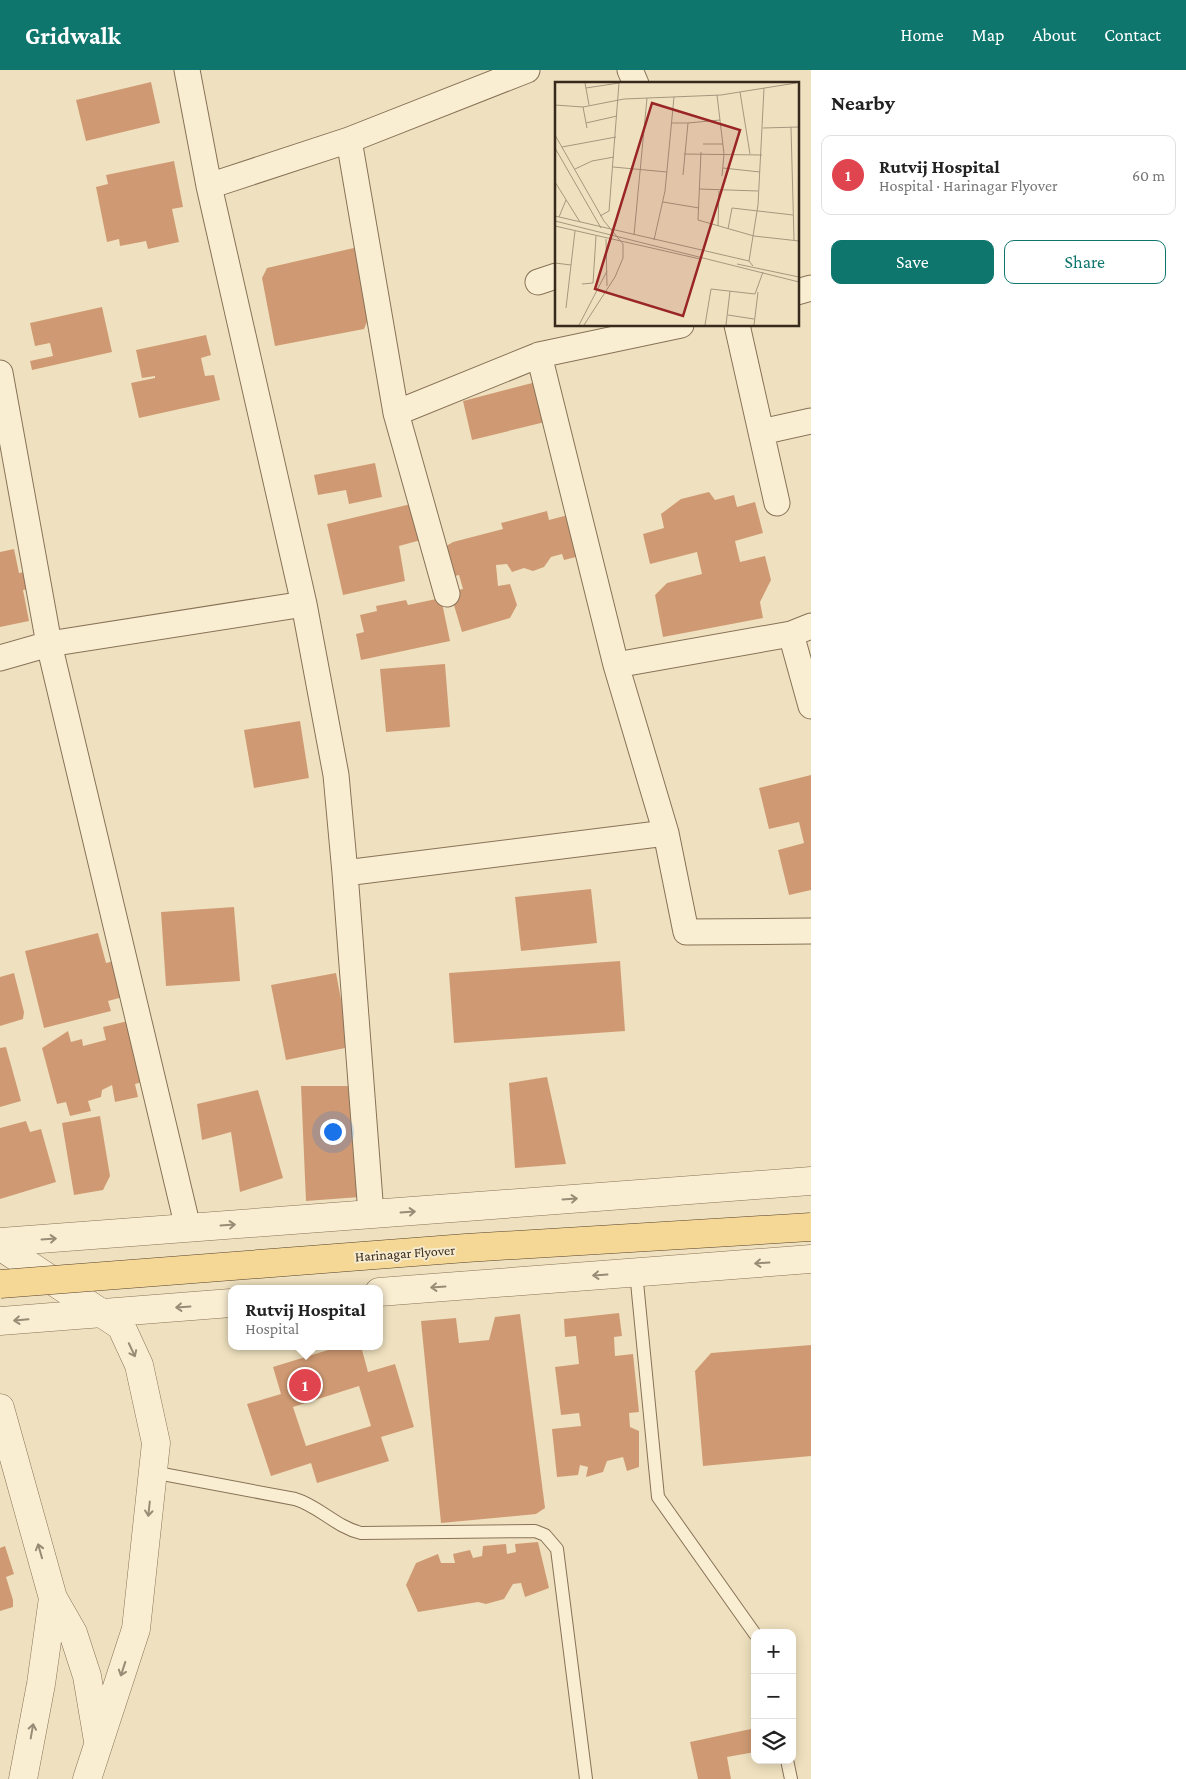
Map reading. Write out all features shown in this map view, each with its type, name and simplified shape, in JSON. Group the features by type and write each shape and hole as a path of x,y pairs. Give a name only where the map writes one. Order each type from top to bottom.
{"main road":[{"name":"Harinagar Flyover","path":"0,1284 456,1249 811,1227"}],"street":[{"path":"187,70 209,186 304,604 336,775 371,1214"},
{"path":"209,186 349,140 528,70"},
{"path":"630,70 635,82"},
{"path":"349,140 396,413 447,594"},
{"path":"798,292 811,288"},
{"path":"396,413 539,356 676,326"},
{"path":"737,326 777,503"},
{"path":"539,356 616,665 666,833 686,932 811,931"},
{"path":"0,373 49,644 188,1228"},
{"path":"761,432 811,421"},
{"path":"0,658 49,644 304,604"},
{"path":"616,665 801,630 811,706"},
{"path":"345,873 666,833"},
{"path":"0,1242 811,1180"},
{"path":"0,1246 121,1326 139,1365 156,1443 136,1629 87,1779"},
{"path":"383,1292 811,1259"},
{"path":"0,1321 228,1303"},
{"path":"0,1408 53,1598 73,1633 87,1676 98,1745"},
{"path":"24,1779 41,1684 53,1598"}],"lane":[{"path":"636,1272 658,1497 751,1629"},
{"path":"152,1472 295,1499 310,1505 346,1528 361,1533 534,1531 544,1535 557,1549 586,1779"},
{"path":"788,1764 791,1779"}],"building":[{"path":"151,82 160,123 86,141 76,100"},
{"path":"174,161 183,207 172,209 179,242 148,249 146,241 120,246 119,239 107,242 96,187 108,184 106,175"},
{"path":"358,247 372,310 364,329 275,346 262,278 267,268"},
{"path":"102,307 112,352 32,370 30,361 53,356 50,343 35,346 30,323"},
{"path":"206,335 211,355 201,358 205,376 214,375 220,400 139,418 131,383 155,378 155,376 142,378 136,350"},
{"path":"536,382 545,422 472,440 463,401"},
{"path":"375,463 382,497 349,504 346,490 318,495 314,475"},
{"path":"709,492 715,500 734,495 737,507 755,502 763,533 735,541 740,562 765,556 771,580 760,602 763,618 663,637 655,595 667,583 702,574 697,552 650,564 643,534 664,528 661,514 681,499"},
{"path":"411,504 421,540 399,546 405,581 343,595 327,524"},
{"path":"547,511 549,520 572,514 580,545 576,557 564,560 562,554 551,557 544,567 533,571 524,568 512,572 507,564 496,565 498,586 510,584 517,605 510,618 462,632 450,592 463,589 459,575 451,577 443,548 453,542 503,529 501,523"},
{"path":"14,549 19,573 29,571 33,588 23,590 29,621 0,627 0,552"},
{"path":"441,598 450,641 361,660 356,634 364,632 360,615 377,611 376,606 406,600 408,605"},
{"path":"445,664 450,727 386,732 380,669"},
{"path":"300,721 309,778 254,788 244,730"},
{"path":"811,775 811,890 789,895 778,850 804,843 799,822 769,829 759,788"},
{"path":"591,889 597,943 521,951 515,897"},
{"path":"234,907 240,981 166,986 161,912"},
{"path":"98,933 106,963 114,961 123,997 108,1001 111,1011 44,1028 25,951"},
{"path":"620,961 625,1031 454,1043 449,973"},
{"path":"14,973 24,1012 23,1019 0,1026 0,977"},
{"path":"336,973 350,1047 286,1060 271,985"},
{"path":"128,1021 142,1082 135,1084 138,1097 115,1102 112,1085 102,1090 101,1097 88,1101 91,1111 70,1116 66,1102 57,1104 42,1048 68,1031 71,1042 82,1039 83,1046 106,1040 103,1027"},
{"path":"6,1047 21,1101 0,1107 0,1048"},
{"path":"547,1077 566,1164 515,1168 509,1083"},
{"path":"301,1086 348,1086 360,1197 306,1201"},
{"path":"258,1090 283,1178 240,1192 231,1132 202,1140 197,1104"},
{"path":"100,1116 110,1176 103,1190 74,1195 62,1123"},
{"path":"26,1121 30,1132 41,1129 56,1182 0,1199 0,1128"},
{"path":"619,1313 622,1336 614,1337 615,1356 633,1354 639,1412 629,1413 630,1427 639,1431 639,1467 627,1471 623,1457 607,1461 603,1472 586,1477 588,1467 580,1465 578,1475 557,1477 552,1429 581,1426 579,1413 561,1415 555,1367 579,1364 576,1336 565,1337 564,1319"},
{"path":"520,1314 545,1508 536,1514 441,1523 421,1321 456,1318 459,1343 489,1340 495,1317"},
{"path":"811,1345 811,1456 703,1466 695,1371 711,1353"},
{"path":"328,1350 362,1350 368,1372 395,1364 414,1427 381,1437 389,1461 317,1483 311,1463 271,1476 247,1404 281,1394 273,1367","holes":["359,1386 371,1426 306,1446 293,1407"]},
{"path":"538,1542 549,1588 525,1597 521,1583 513,1584 504,1599 486,1604 478,1602 418,1612 406,1585 416,1563 438,1554 441,1563 455,1563 453,1554 470,1550 473,1558 482,1556 483,1546 506,1544 507,1554 516,1552 515,1544"},
{"path":"5,1546 14,1574 6,1577 13,1600 13,1607 0,1611 0,1548"},
{"path":"751,1729 751,1753 727,1757 731,1779 698,1779 690,1742"}],"place":[{"name":"Rutvij Hospital","path":"305,1385"}]}
